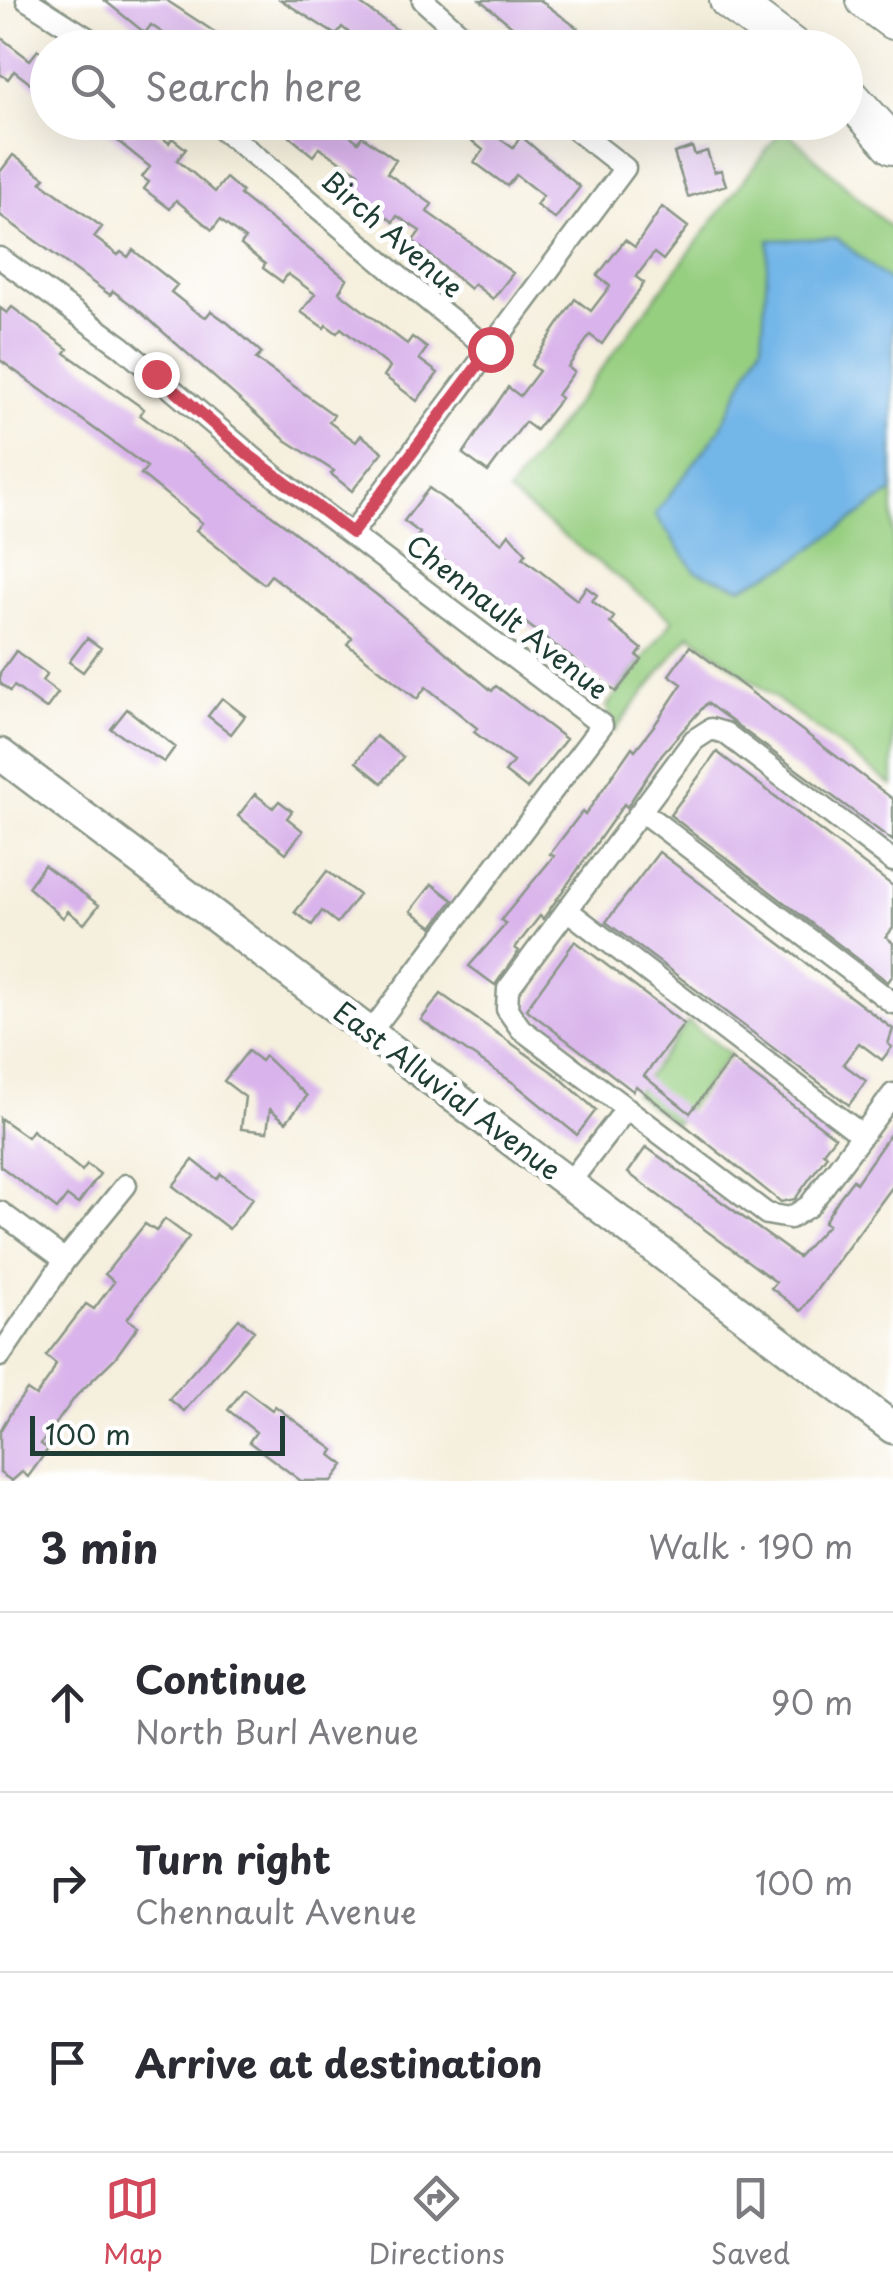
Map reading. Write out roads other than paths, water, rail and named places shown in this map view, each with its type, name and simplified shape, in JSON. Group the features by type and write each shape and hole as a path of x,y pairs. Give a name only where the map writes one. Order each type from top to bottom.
{"highway":[{"path":"730,0 769,30"},
{"path":"866,0 893,19"},
{"path":"863,102 893,123"},
{"path":"863,110 893,145"}],"street":[{"path":"27,0 74,30"},
{"path":"424,0 456,30"},
{"name":"Birch Avenue","path":"235,140 292,184 420,297 490,349"},
{"path":"352,533 625,168 589,140"},
{"name":"Chennault Avenue","path":"0,258 133,355 250,456 602,725 370,1033"},
{"path":"893,861 725,733 710,729 694,740 508,989 507,1008 522,1029 767,1214 790,1218 809,1206 893,1094"},
{"name":"East Alluvial Avenue","path":"0,754 893,1428"},
{"path":"641,812 893,1003"},
{"path":"567,910 862,1135"},
{"path":"569,1183 627,1108"},
{"path":"0,1356 65,1260 126,1185"},
{"path":"0,1212 65,1260"}],"water":[{"path":"837,238 893,284 893,491 789,565 741,587 695,571 655,514 719,431 762,343 769,240"}]}
